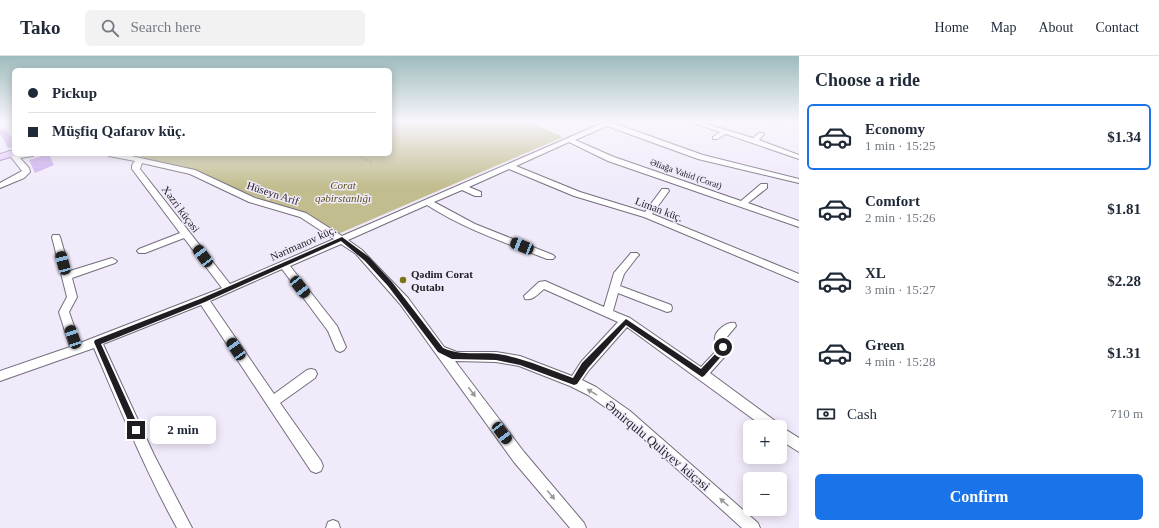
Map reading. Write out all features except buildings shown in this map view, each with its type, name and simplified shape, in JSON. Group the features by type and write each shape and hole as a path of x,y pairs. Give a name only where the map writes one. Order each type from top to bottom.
{"main road":[{"path":"0,153 12,152"},
{"path":"0,157 12,153"}],"street":[{"name":"Nərimanov küç.","path":"0,376 77,350 228,290 559,143"},
{"name":"Əliağa Vahid (Corat)","path":"577,143 611,159 799,224"},
{"path":"662,143 701,157 799,181"},
{"path":"757,143 799,157"},
{"path":"0,186 26,172 17,156"},
{"name":"Hüseyn Arif","path":"126,156 192,172 252,200 303,215 342,239 367,259 390,284 519,457 579,528"},
{"name":"Xəzri küçəsi","path":"140,160 136,165 136,169 187,234 228,290"},
{"name":"Liman küç.","path":"509,166 577,194 647,215 799,278"},
{"path":"743,205 746,200 764,186"},
{"path":"463,187 478,194"},
{"path":"647,215 665,190"},
{"path":"428,202 446,214 550,257"},
{"path":"142,251 187,234"},
{"path":"56,237 72,297 64,312 77,350"},
{"path":"608,312 619,273 634,255"},
{"path":"66,276 112,261"},
{"path":"284,265 333,329 340,347"},
{"path":"529,296 545,285 626,321 764,420"},
{"path":"615,288 667,308"},
{"path":"203,300 316,466"},
{"path":"574,382 585,366 626,321"},
{"path":"702,374 723,351 720,337 731,326"},
{"path":"97,342 156,473 185,528"},
{"name":"Əmirqulu Quliyev küçəsi","path":"440,350 452,356 496,357 520,362 574,382 597,395 626,415 753,528"},
{"path":"458,374 457,364 466,357"},
{"path":"272,402 311,374"},
{"path":"787,437 799,446"}],"path":[{"path":"359,156 373,163"}],"green space":[{"name":"Corat qəbirstanlığı","path":"392,143 549,143 338,234 309,214 263,200 204,174 181,166 146,159 140,156 392,156"}],"place":[{"name":"Qədim Corat Qutabı","path":"403,280"}],"route":[{"path":"136,430 97,342 203,300 342,239 367,259 390,284 404,300 440,350 452,356 496,357 520,362 574,382 585,366 626,321 702,374 723,351 723,347"}]}
